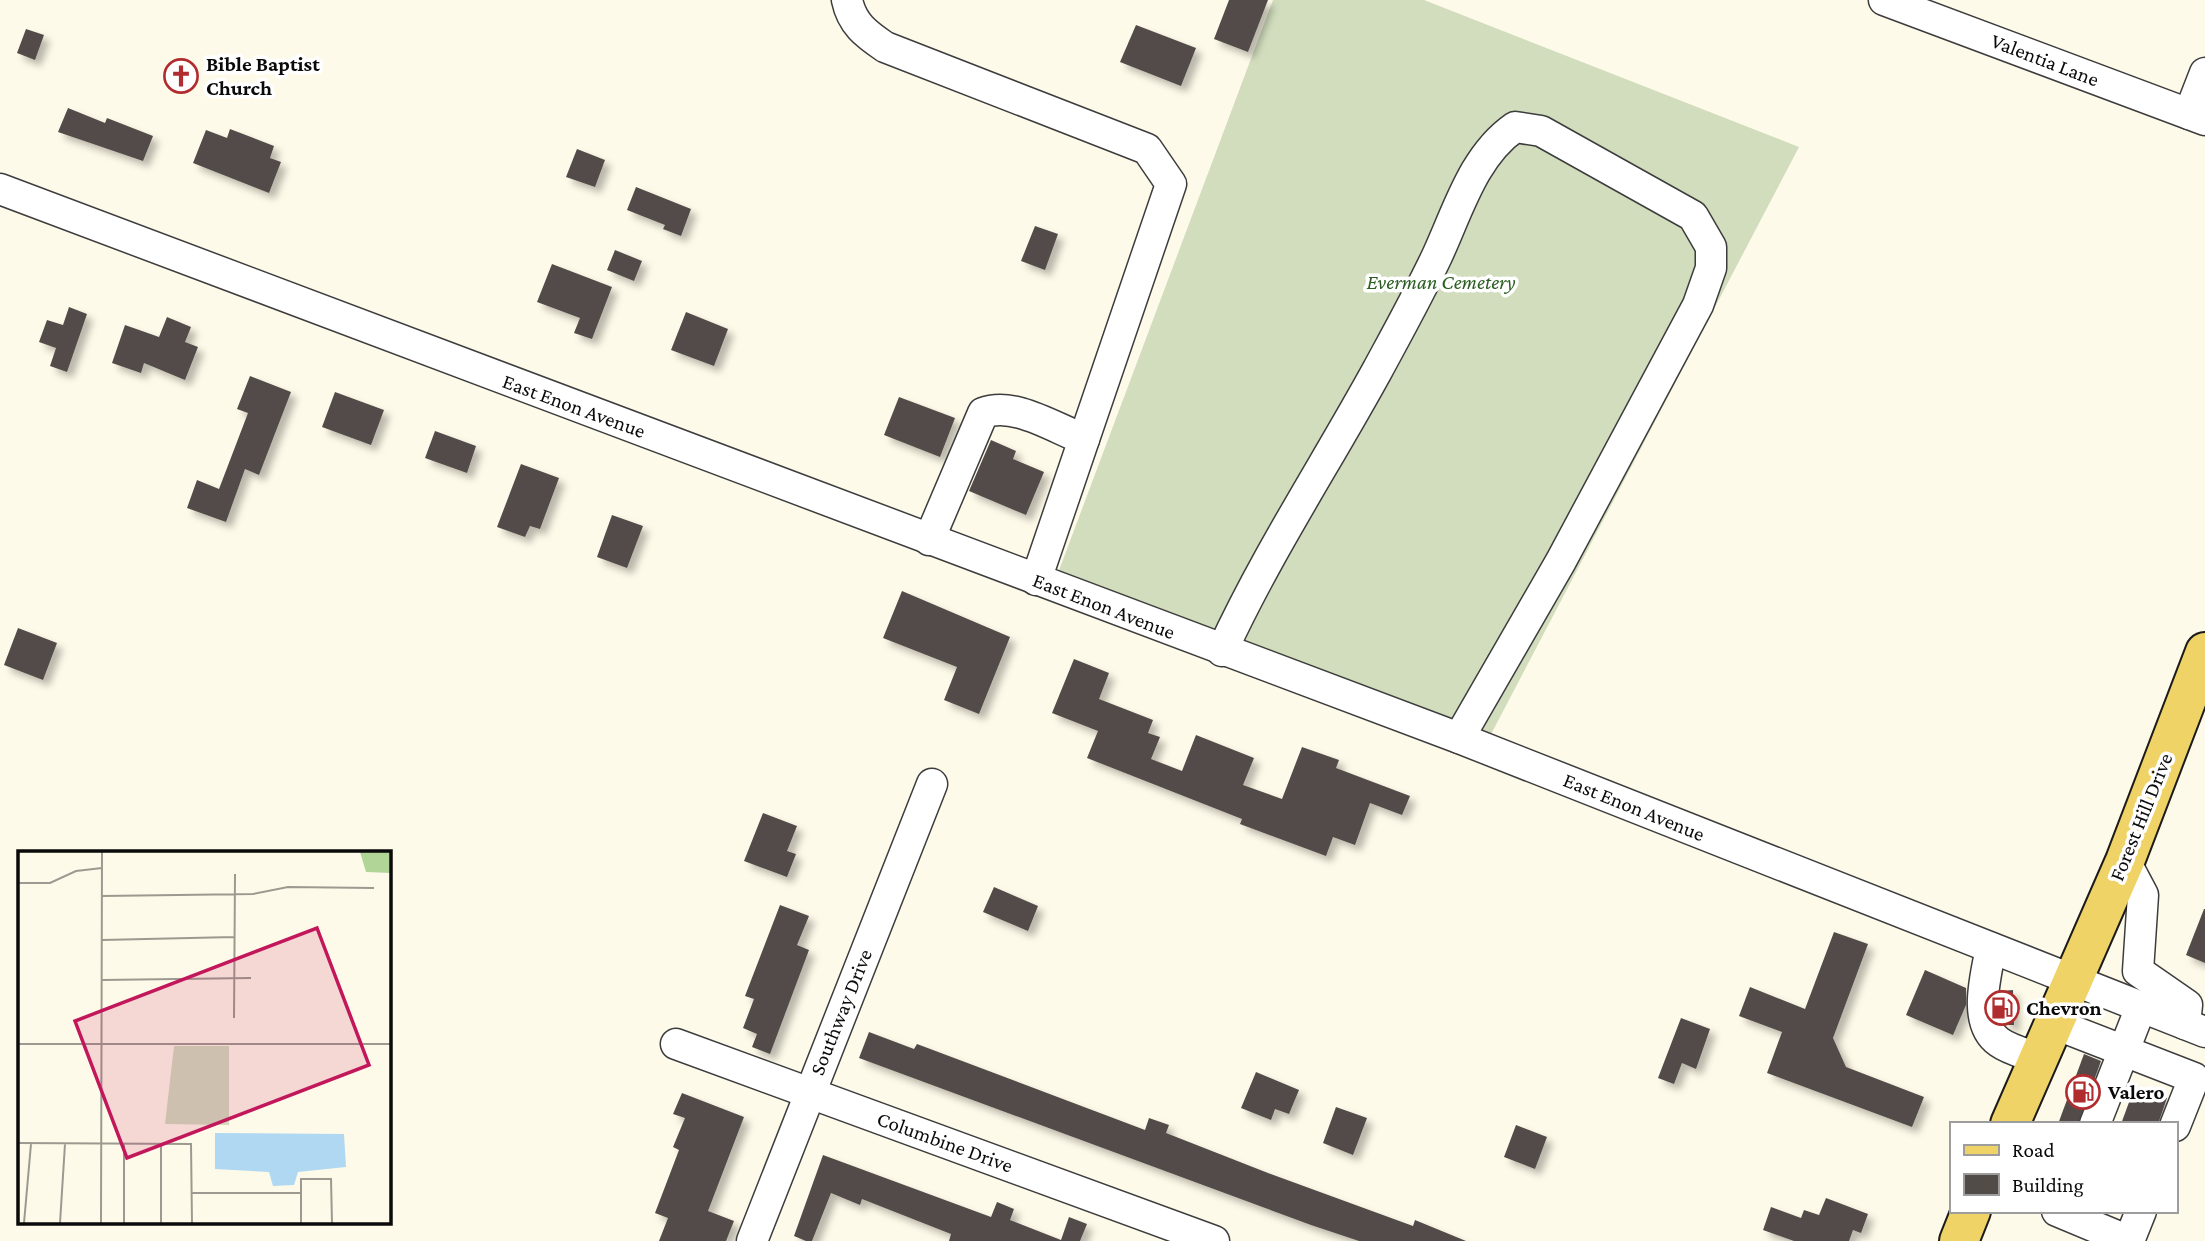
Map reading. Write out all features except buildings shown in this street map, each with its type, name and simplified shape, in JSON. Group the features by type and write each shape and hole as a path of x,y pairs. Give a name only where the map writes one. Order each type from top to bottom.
{"main road":[{"name":"Forest Hill Drive","path":"2011,1122 2125,861 2205,652"},
{"path":"1959,1241 1970,1213"}],"street":[{"path":"847,0 849,12 861,30 885,47 1147,149 1162,167 1171,184 1036,580"},
{"name":"Valentia Lane","path":"1892,1 2197,117"},
{"path":"2197,117 2205,73"},
{"path":"1222,651 1255,581 1395,337 1436,259 1476,171 1496,140 1516,127 1541,131 1693,216 1711,247 1711,268 1698,305 1580,525 1459,738"},
{"name":"East Enon Avenue","path":"0,189 1459,738 2195,1028"},
{"path":"929,540 983,413 997,408 1013,411 1084,439"},
{"name":"Southway Drive","path":"752,1241 932,784"},
{"path":"2125,861 2143,895 2138,971 2187,1005 2195,1028"},
{"path":"1991,948 1983,993 1989,1030 2002,1045 2040,1059"},
{"path":"2096,1122 2141,1007"},
{"path":"2054,1024 2194,1078 2177,1122"},
{"name":"Columbine Drive","path":"676,1044 1214,1241"},
{"path":"2060,1213 2129,1241 2140,1213"}],"green space":[{"name":"Everman Cemetery","path":"1273,0 1424,0 1799,147 1489,738 1058,573"}],"place":[{"name":"Bible Baptist Church","path":"181,76"},
{"name":"Chevron","path":"2002,1008"},
{"name":"Valero","path":"2083,1092"}]}
